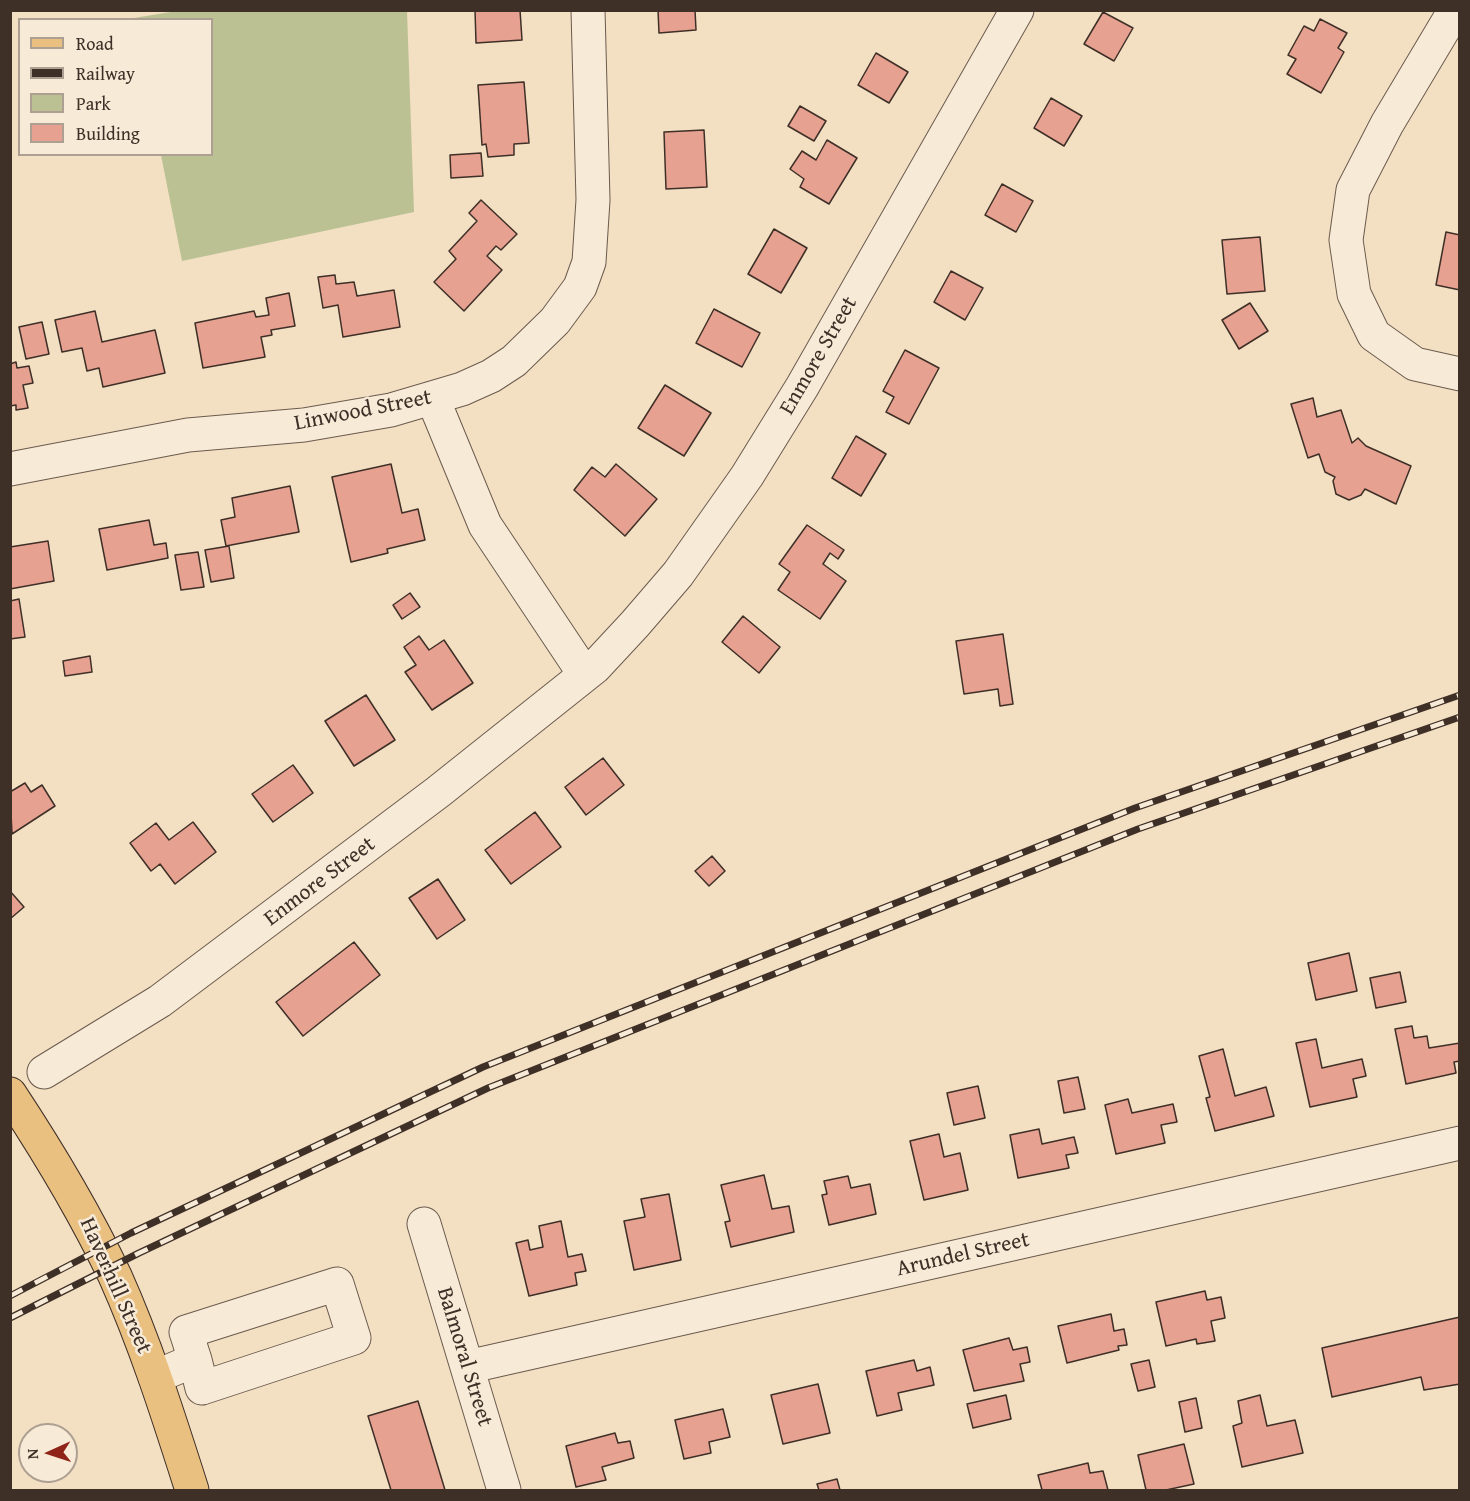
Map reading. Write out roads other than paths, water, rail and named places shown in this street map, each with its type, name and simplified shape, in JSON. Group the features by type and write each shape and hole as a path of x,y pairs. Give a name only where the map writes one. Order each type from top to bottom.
{"main road":[{"name":"Haverhill Street","path":"10,1094 55,1164 114,1275 155,1377 192,1491"}],"street":[{"name":"Linwood Street","path":"10,469 188,435 304,425 358,416 433,399 491,376 514,361 555,321 585,274 589,262 593,200 588,10"},
{"name":"Enmore Street","path":"44,1072 160,1000 438,792 585,675 635,624 678,574 747,476 802,387 1017,10"},
{"path":"1455,10 1387,124 1353,190 1346,240 1353,294 1374,335 1415,363 1460,374"},
{"path":"433,399 485,525 585,675"},
{"name":"Arundel Street","path":"467,1367 1460,1143"},
{"name":"Balmoral Street","path":"424,1224 504,1491"},
{"path":"337,1284 354,1338 202,1388 195,1360 186,1332 337,1284"},
{"path":"155,1377 195,1360"}],"railway":[{"path":"10,1296 131,1233 483,1067 1135,808 1460,695"},
{"path":"10,1318 139,1253 488,1088 1138,829 1460,717"}]}
